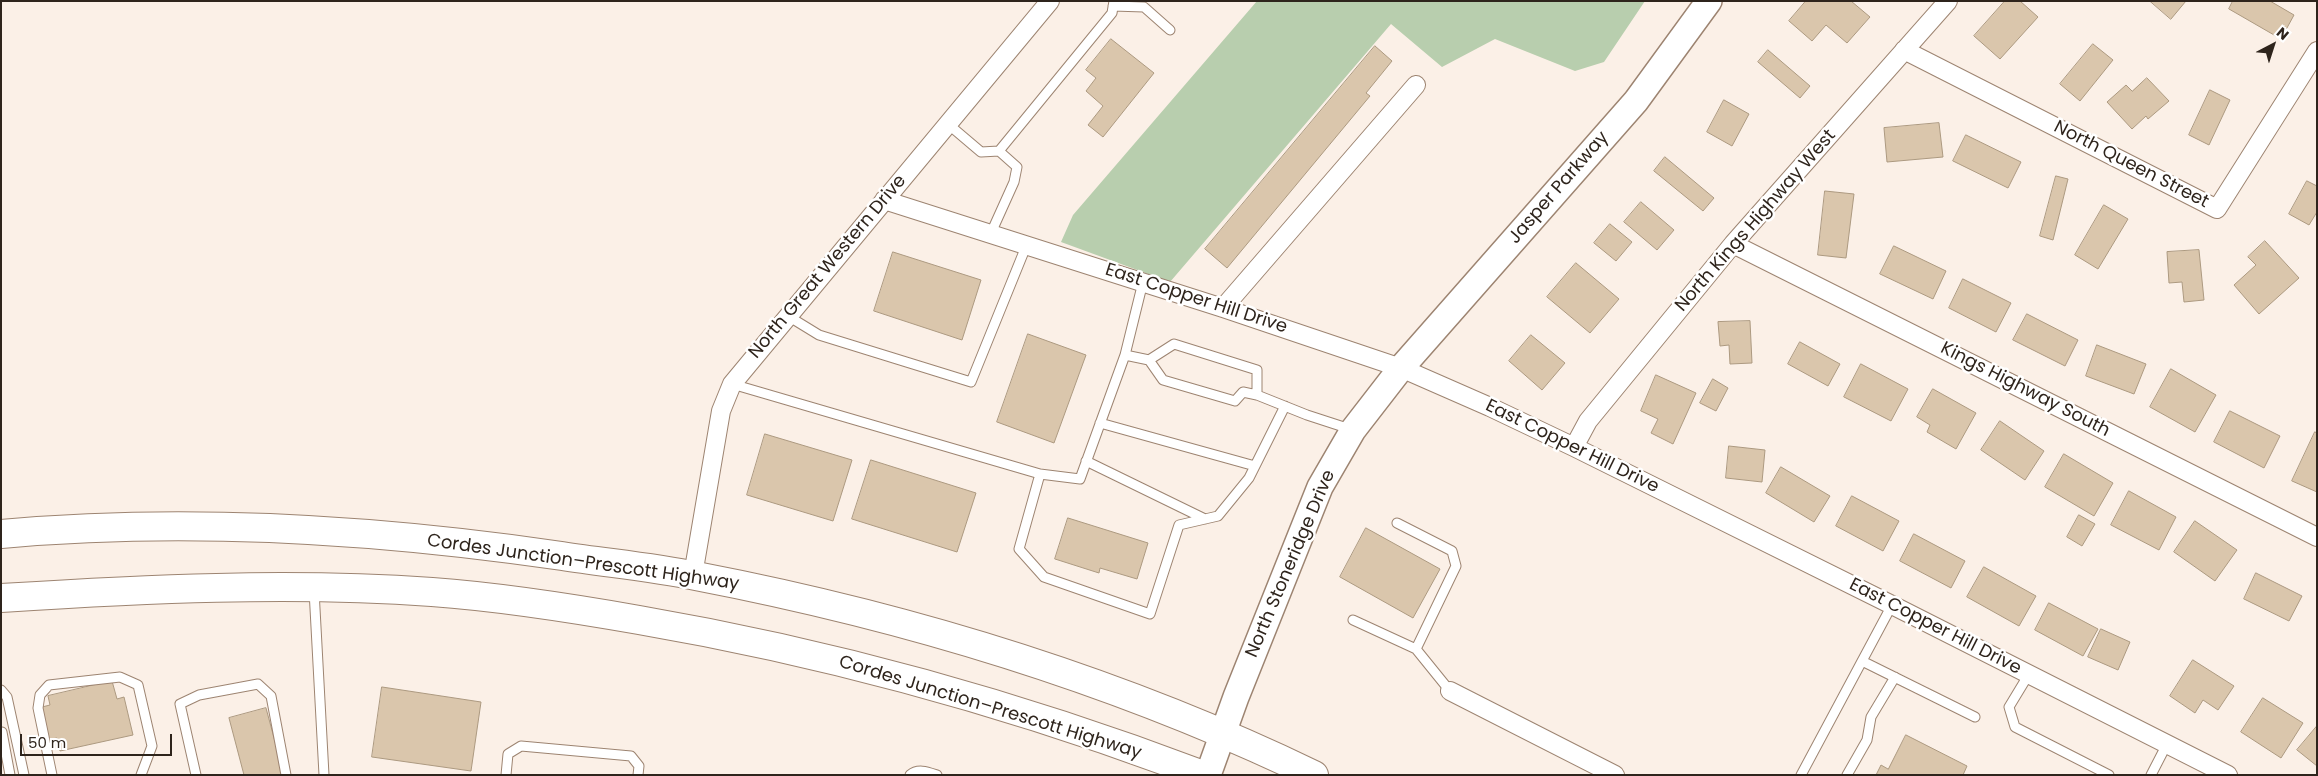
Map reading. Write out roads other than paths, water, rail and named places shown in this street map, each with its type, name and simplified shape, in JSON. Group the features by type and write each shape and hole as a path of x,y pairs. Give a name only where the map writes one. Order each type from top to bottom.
{"main road":[{"name":"Jasper Parkway","path":"1401,368 1636,102 1709,1"},
{"name":"North Stoneridge Drive","path":"1208,775 1320,488 1353,430 1401,368"},
{"name":"Cordes Junction–Prescott Highway","path":"1,534 63,528 226,526 340,532 472,543 694,575 837,606 975,644 1149,704 1223,733 1314,775"},
{"name":"Cordes Junction–Prescott Highway","path":"1,598 142,589 313,587 433,592 568,608 736,637 907,679 1040,719 1203,775"}],"street":[{"name":"North Great Western Drive","path":"694,575 721,411 732,384 1050,1"},
{"name":"North Kings Highway West","path":"1574,448 1588,421 1733,244 1948,1"},
{"name":"North Queen Street","path":"1904,50 2217,209 2317,51"},
{"path":"1223,308 1416,85"},
{"name":"East Copper Hill Drive","path":"884,200 1027,244 1401,368 1490,407 1574,448 1892,605 2228,775"},
{"name":"Kings Highway South","path":"1733,244 2317,537"},
{"path":"1450,691 1615,775"}],"lane":[{"path":"999,151 1112,13 1114,3 1144,7 1170,30"},
{"path":"948,124 982,152 999,151 1017,167 1014,182 991,233"},
{"path":"788,316 819,335 971,382 1027,244"},
{"path":"732,384 1040,474 1080,479 1124,356 1143,282"},
{"path":"1124,356 1149,360 1174,344 1257,370 1257,395"},
{"path":"1149,360 1163,380 1235,401 1243,392 1257,395 1353,430"},
{"path":"1040,474 1019,549 1044,577 1150,614 1180,525 1218,516 1249,478 1285,406"},
{"path":"1100,423 1255,466"},
{"path":"1086,461 1205,519"},
{"path":"1397,523 1452,551 1456,566 1416,649"},
{"path":"313,587 324,775"},
{"path":"1801,775 1892,605"},
{"path":"1353,620 1416,649 1450,691"},
{"path":"1862,661 1975,717"},
{"path":"2029,674 2009,707 2015,727 2109,775"},
{"path":"52,775 38,708 40,695 49,685 120,677 138,685 152,746 141,775"},
{"path":"1847,775 1867,740 1871,717 1895,677"},
{"path":"196,775 180,704 199,695 258,684 271,696 286,775"},
{"path":"1,690 7,697 24,775"},
{"path":"2,732 10,775"},
{"path":"2151,775 2167,744"},
{"path":"506,775 508,754 521,746 631,756 639,766 638,775"},
{"path":"910,775 913,772 926,771 938,775"}]}
